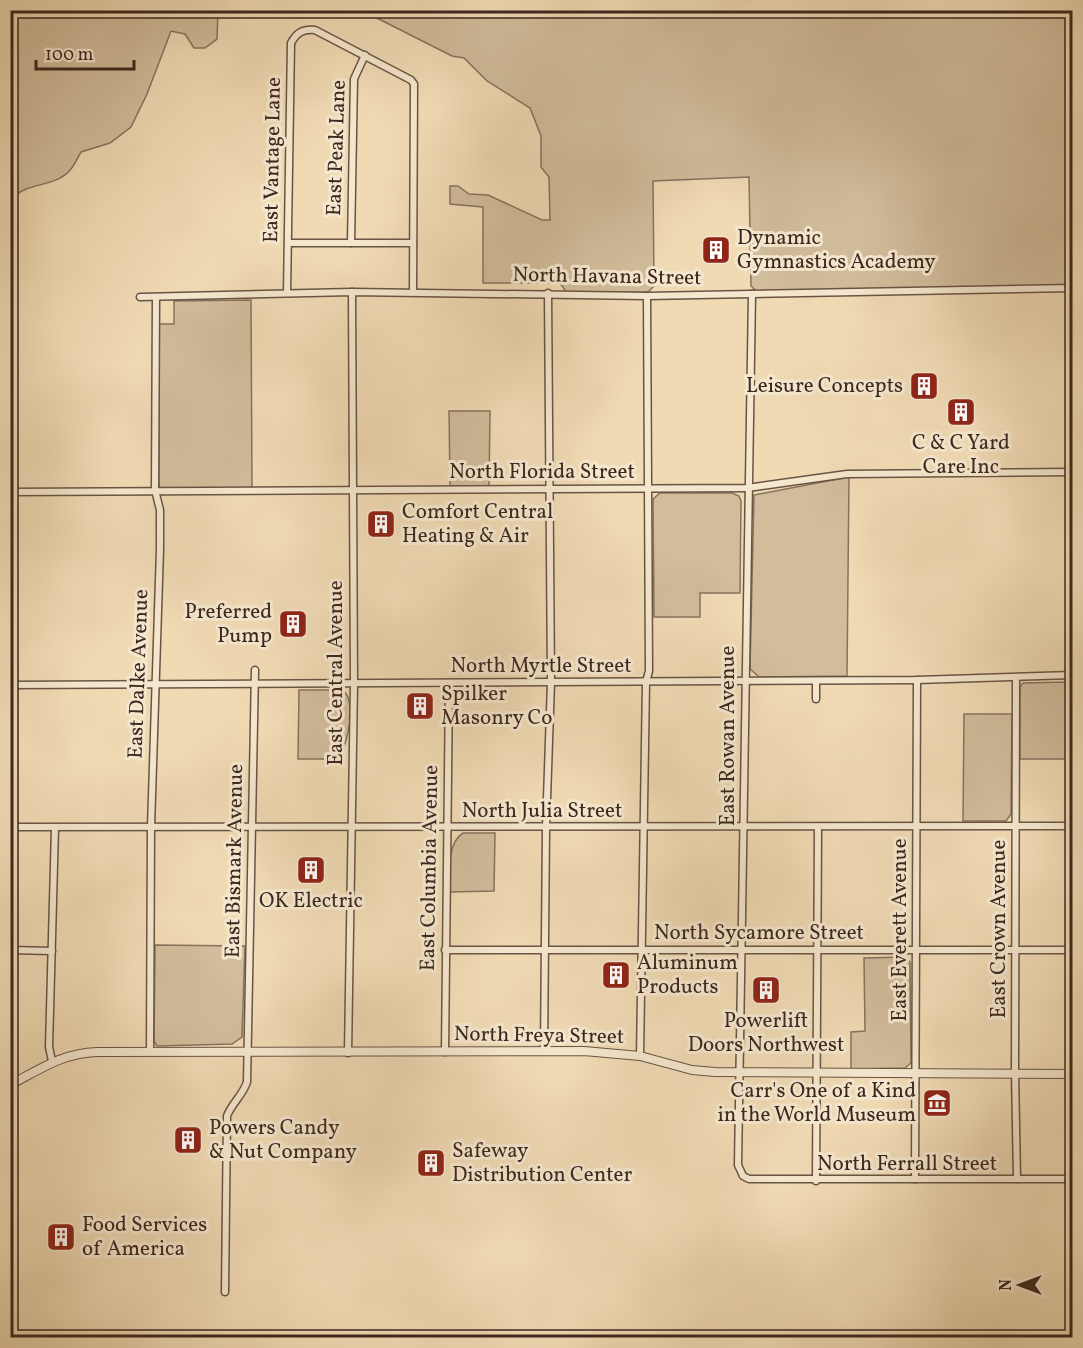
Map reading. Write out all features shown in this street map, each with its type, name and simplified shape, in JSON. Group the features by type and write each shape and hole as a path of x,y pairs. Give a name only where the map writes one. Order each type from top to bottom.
{"street":[{"name":"East Vantage Lane","path":"287,293 291,43 299,31 315,30 365,56"},
{"path":"365,56 411,80 416,90 413,292"},
{"name":"East Peak Lane","path":"351,243 354,79 365,56"},
{"path":"288,243 413,243"},
{"name":"North Havana Street","path":"140,297 352,292 647,296 1072,288"},
{"name":"East Central Avenue","path":"348,1053 354,684 351,491 352,292"},
{"path":"544,1051 546,828 551,682 548,293"},
{"name":"East Rowan Avenue","path":"743,1176 738,1166 740,949 752,294"},
{"path":"640,1056 646,682 649,671 647,296"},
{"name":"East Dalke Avenue","path":"150,1052 151,827 160,549 160,510 155,490 156,297"},
{"name":"North Florida Street","path":"10,492 747,488 847,474 1072,472"},
{"name":"East Bismark Avenue","path":"225,1292 227,1116 231,1106 244,1092 247,1082 255,670"},
{"name":"North Myrtle Street","path":"10,685 917,681 1016,679 1072,675"},
{"name":"East Crown Avenue","path":"1016,679 1017,1179"},
{"path":"816,681 816,699"},
{"name":"East Everett Avenue","path":"915,1179 917,681"},
{"name":"East Columbia Avenue","path":"445,1053 449,683"},
{"name":"North Julia Street","path":"10,827 1072,826"},
{"path":"816,1181 818,827"},
{"path":"52,1061 49,1047 55,828"},
{"name":"North Sycamore Street","path":"445,950 917,948 1072,950"},
{"path":"10,950 51,951"},
{"name":"North Freya Street","path":"10,1085 52,1061 83,1053 150,1052 584,1051 640,1056 692,1070 1072,1074"},
{"name":"North Ferrall Street","path":"743,1176 750,1179 816,1181 1072,1179"}],"shaded area":[{"path":"11,10 218,11 217,39 205,48 194,48 185,34 171,31 147,94 131,127 110,143 81,152 65,175 25,189 11,199"},
{"path":"363,11 1072,11 1072,286 756,291 751,286 749,177 653,181 654,286 648,292 567,293 560,283 483,283 483,207 450,204 450,186 458,186 469,194 488,195 542,220 550,220 549,177 541,167 541,136 530,108 487,81 464,58 452,56"},
{"path":"251,300 252,488 162,489 159,486 159,324 174,324 174,301"},
{"path":"449,411 490,411 489,486 450,486"},
{"path":"849,477 847,676 759,677 750,669 754,495"},
{"path":"660,493 732,493 739,496 741,501 740,593 700,593 700,617 654,617 653,499"},
{"path":"1067,682 1066,759 1020,759 1020,687 1023,683"},
{"path":"299,690 342,690 347,695 350,703 350,723 340,759 298,759"},
{"path":"964,714 1012,714 1011,814 1006,821 963,821"},
{"path":"463,833 495,833 494,891 449,892 451,852"},
{"path":"155,945 245,946 242,1037 232,1044 157,1046 154,1041"},
{"path":"904,957 910,962 911,1063 905,1068 851,1069 851,1032 865,1031 864,958"}],"place":[{"name":"Dynamic Gymnastics Academy","path":"716,250"},
{"name":"Leisure Concepts","path":"924,386"},
{"name":"C & C Yard Care Inc","path":"961,412"},
{"name":"Comfort Central Heating & Air","path":"381,524"},
{"name":"Preferred Pump","path":"293,624"},
{"name":"Spilker Masonry Co","path":"420,706"},
{"name":"OK Electric","path":"311,870"},
{"name":"Aluminum Products","path":"616,975"},
{"name":"Powerlift Doors Northwest","path":"766,990"},
{"name":"Carr's One of a Kind in the World Museum","path":"937,1103"},
{"name":"Powers Candy & Nut Company","path":"188,1140"},
{"name":"Safeway Distribution Center","path":"431,1163"},
{"name":"Food Services of America","path":"61,1237"}]}
